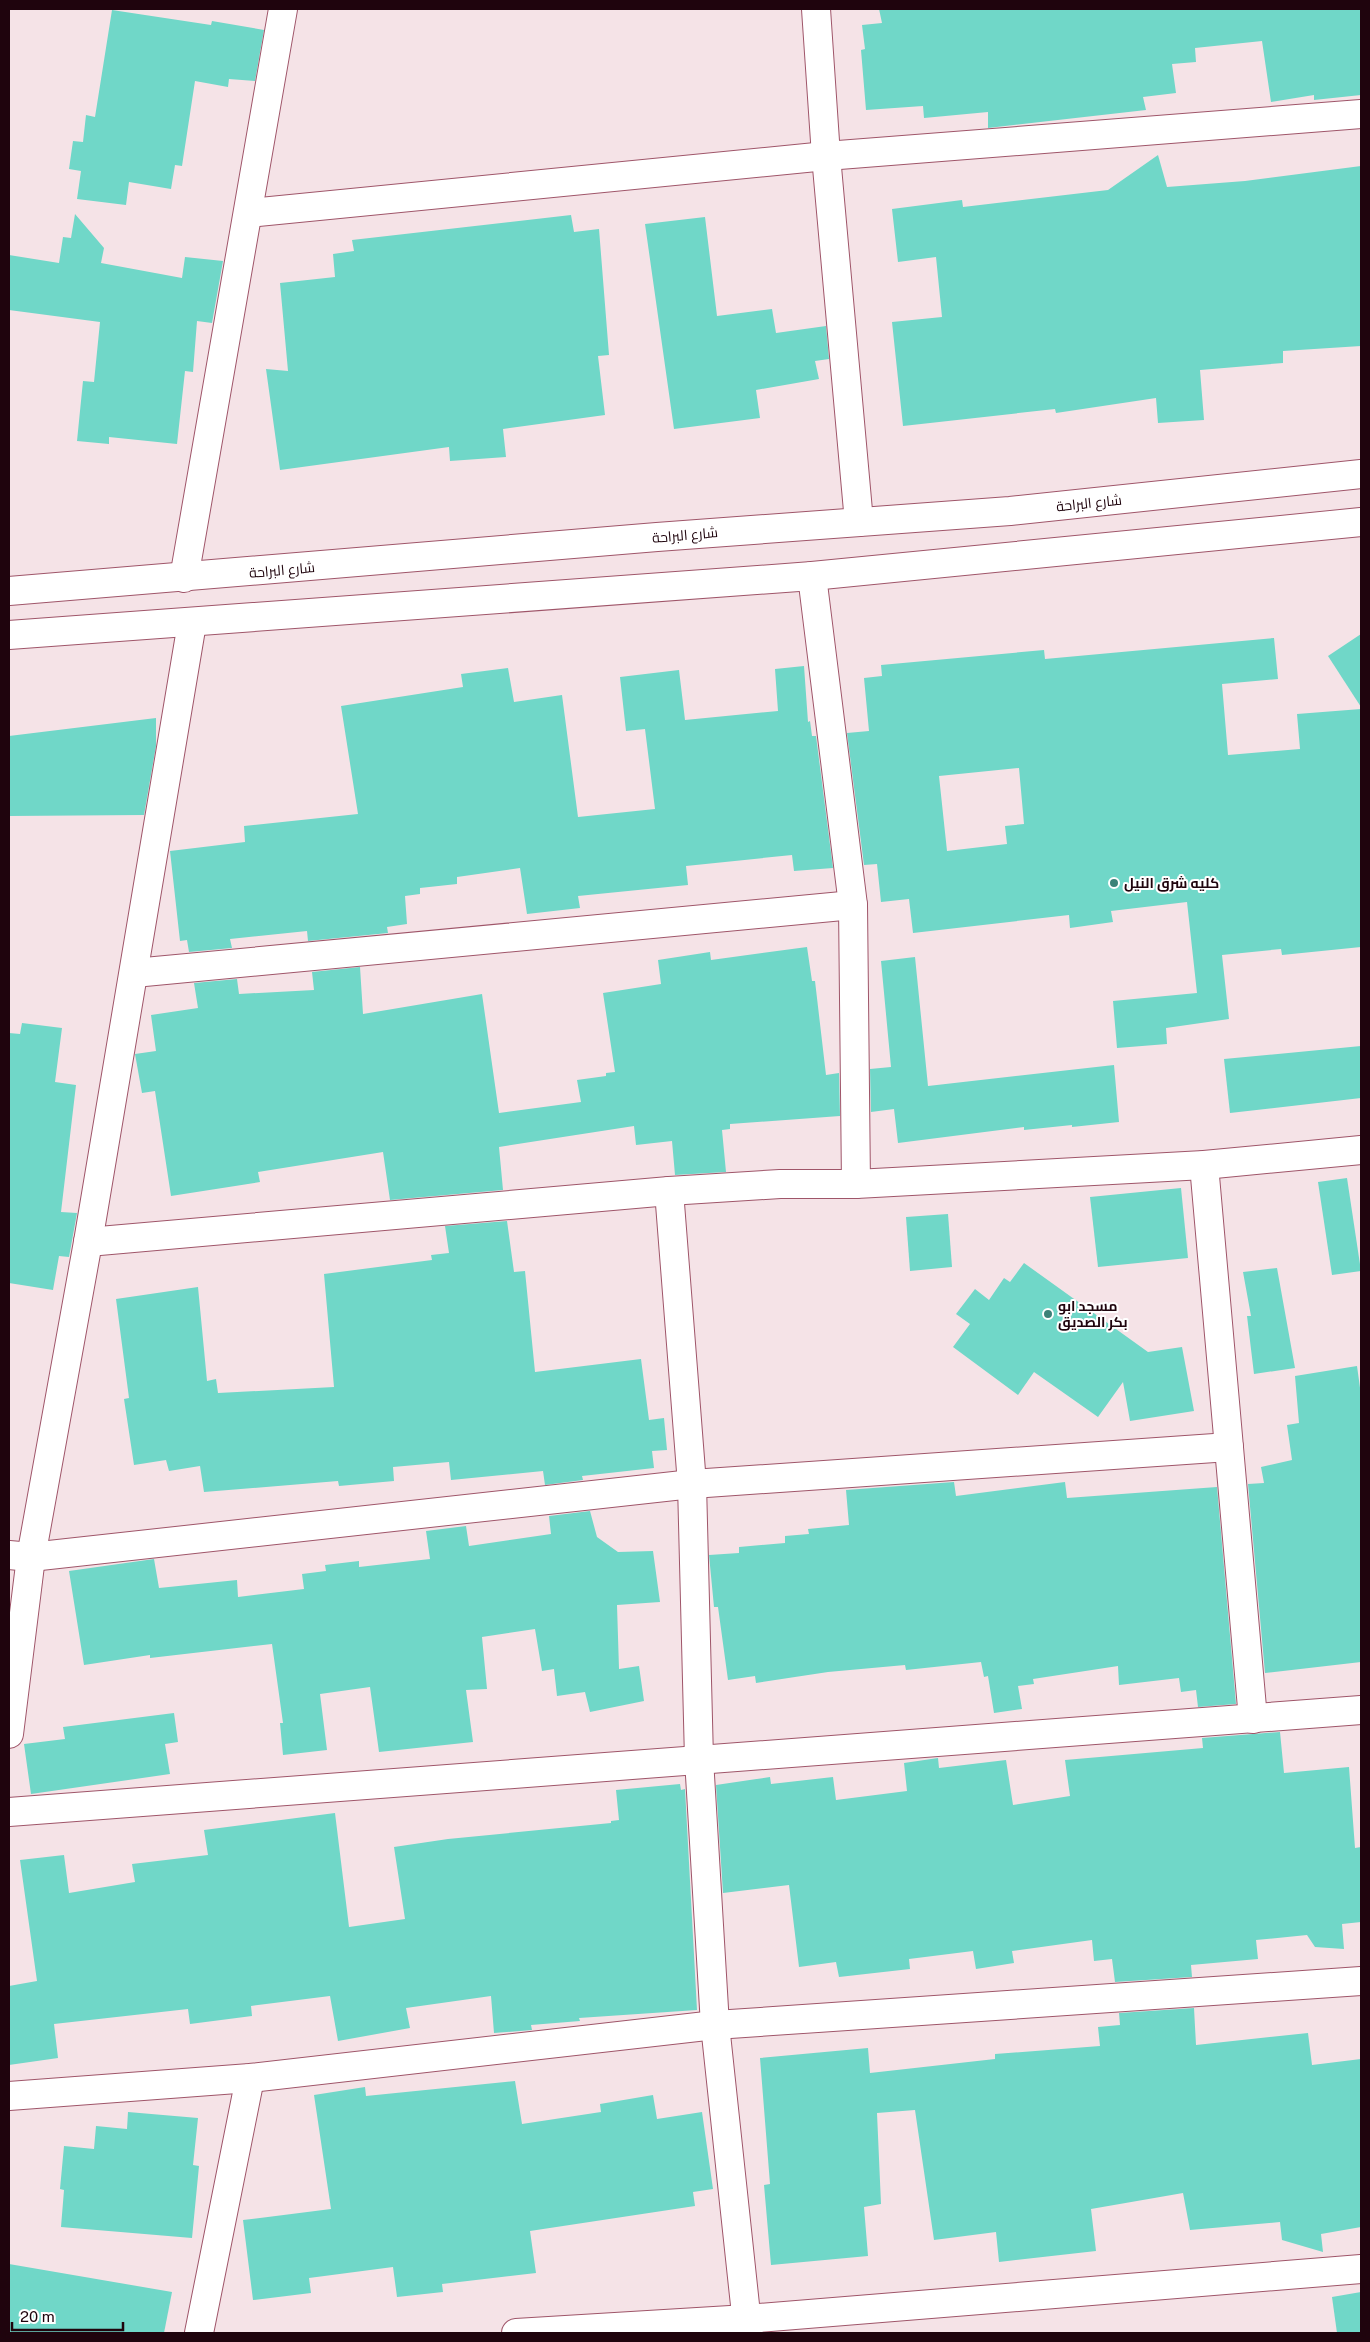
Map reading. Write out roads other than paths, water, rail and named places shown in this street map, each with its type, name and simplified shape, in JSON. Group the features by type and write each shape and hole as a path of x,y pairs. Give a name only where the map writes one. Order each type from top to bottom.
{"street":[{"path":"184,578 283,9"},
{"path":"816,9 826,156 859,522"},
{"path":"249,213 826,156 1361,114"},
{"name":"شارع البراحة","path":"9,592 1010,511 1361,474"},
{"path":"9,635 812,576 1361,522"},
{"path":"812,576 853,905 856,1184"},
{"path":"9,1734 20,1556 88,1242 192,623"},
{"path":"134,973 853,905"},
{"path":"88,1242 669,1190 780,1184 856,1184 1204,1165 1361,1150"},
{"path":"1204,1165 1253,1719"},
{"path":"669,1190 692,1484 699,1759 715,2025 747,2326"},
{"path":"20,1556 692,1484 1229,1447"},
{"path":"9,1812 1361,1710"},
{"path":"9,2096 250,2078 715,2025 1361,1981"},
{"path":"200,2333 250,2078"},
{"path":"516,2333 747,2326 1361,2269"}],"place":[{"name":"كليه شرق النيل","path":"1114,883"},
{"name":"مسجد ابو بكر الصديق","path":"1048,1314"}]}
